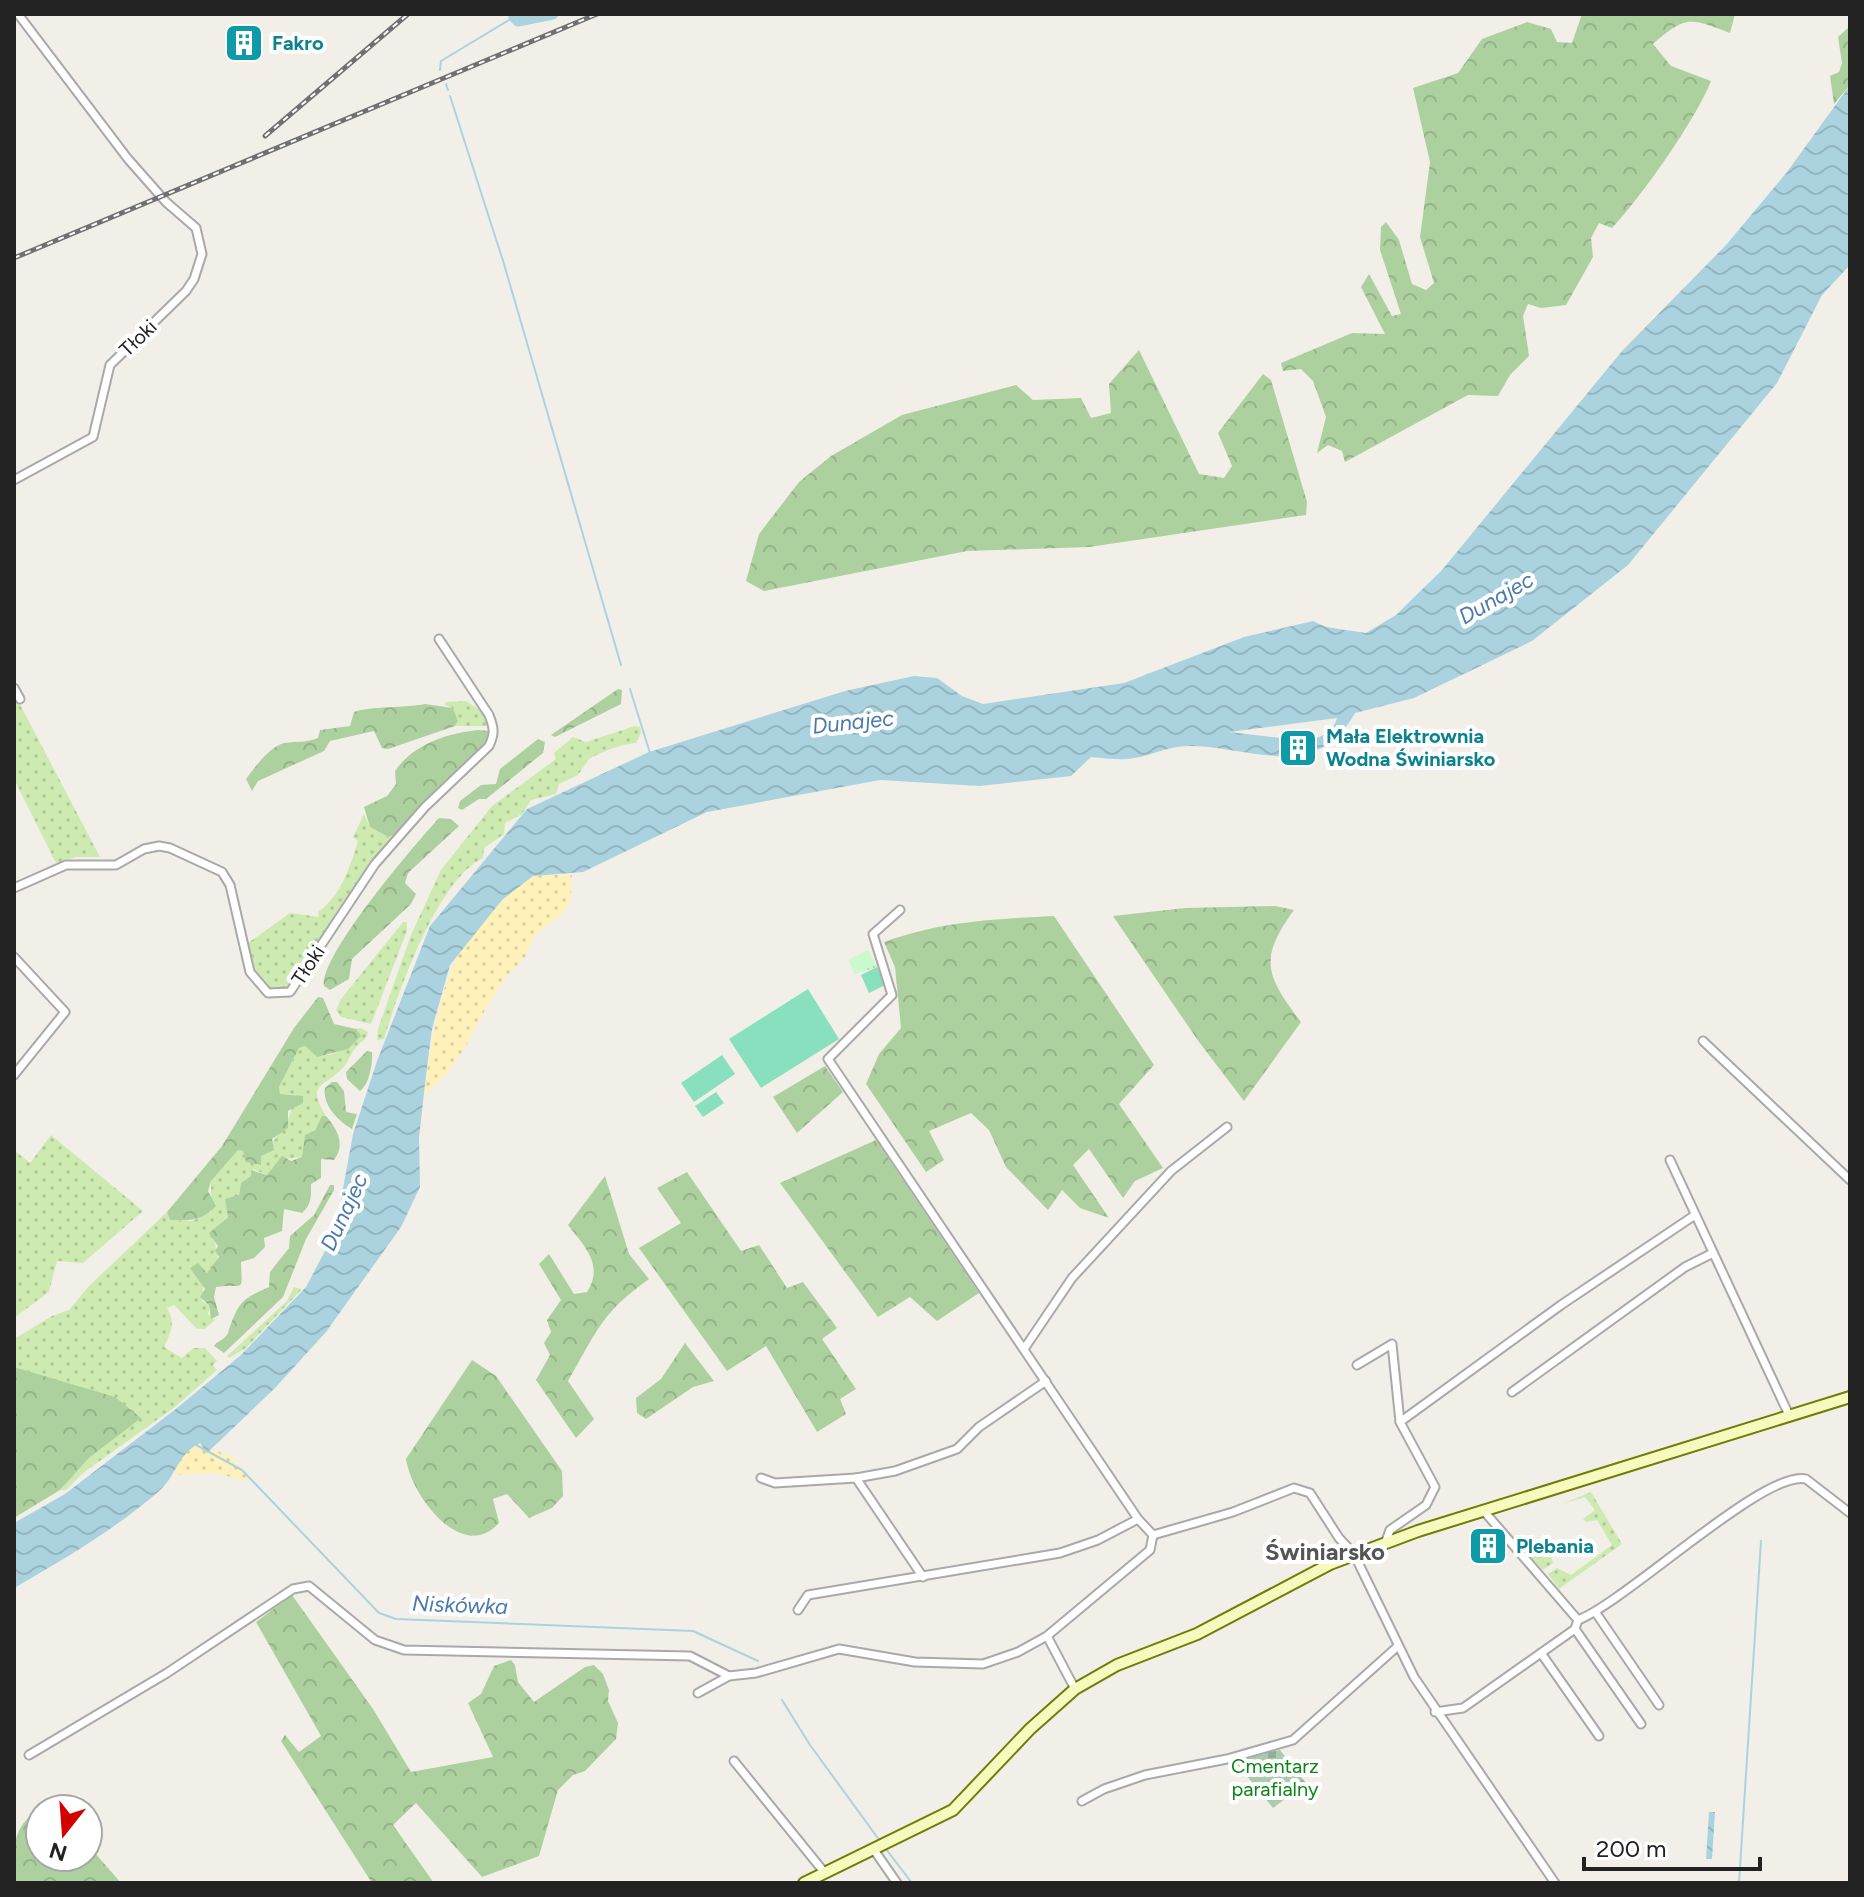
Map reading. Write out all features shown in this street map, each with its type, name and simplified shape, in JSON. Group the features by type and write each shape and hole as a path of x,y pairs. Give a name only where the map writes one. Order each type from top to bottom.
{"street":[{"name":"Tłoki","path":"14,480 93,437 103,404 107,370 186,291 202,254 196,228 166,202 119,149 18,14"},
{"name":"Tłoki","path":"14,888 66,865 116,865 144,849 170,848 222,872 230,885 255,981 268,993 290,992 375,864 425,807 482,754 493,737 495,728 489,715 439,639"},
{"path":"14,688 20,699"},
{"path":"900,910 873,934 892,995 828,1059 1138,1519 1153,1535"},
{"path":"14,957 65,1012 14,1075"},
{"path":"1703,1041 1850,1180"},
{"path":"1024,1349 1072,1278 1171,1171 1227,1127"},
{"path":"1670,1160 1789,1415"},
{"path":"1400,1422 1561,1305 1695,1215"},
{"path":"1512,1392 1685,1267 1713,1253"},
{"path":"1357,1365 1392,1344 1400,1422 1435,1487 1426,1505 1390,1530 1386,1541"},
{"path":"761,1478 775,1483 856,1478 895,1471 957,1449 979,1427 1046,1381"},
{"path":"804,1883 939,1819 963,1802 1030,1729 1075,1689 1117,1665 1197,1634 1354,1554 1483,1510 1850,1397"},
{"path":"856,1478 923,1577"},
{"path":"1578,1620 1596,1613 1698,1537 1764,1492 1792,1478 1811,1482 1850,1513"},
{"path":"1153,1535 1233,1512 1294,1488 1310,1493 1339,1538 1354,1554 1398,1646 1435,1712 1555,1883"},
{"path":"1483,1510 1578,1620"},
{"path":"798,1610 808,1595 1060,1553 1098,1540 1138,1519"},
{"path":"698,1693 729,1676 756,1673 839,1649 915,1662 983,1664 1018,1652 1047,1636 1150,1550 1153,1535"},
{"path":"29,1755 155,1680 293,1589 309,1586 375,1640 404,1650 690,1656 729,1676"},
{"path":"1596,1613 1659,1705"},
{"path":"1435,1712 1463,1708 1575,1629 1578,1620"},
{"path":"1575,1629 1641,1724"},
{"path":"1047,1636 1075,1689"},
{"path":"1082,1801 1104,1789 1145,1775 1227,1759 1293,1740 1398,1646"},
{"path":"1541,1653 1599,1736"},
{"path":"734,1761 824,1872"},
{"path":"875,1850 897,1883"}],"green space":[{"path":"1582,14 1735,14 1730,33 1706,24 1689,22 1673,28 1653,44 1671,66 1711,81 1681,137 1638,197 1612,228 1599,223 1591,238 1593,257 1566,305 1541,308 1528,304 1523,316 1529,356 1510,375 1498,396 1468,395 1345,462 1342,451 1328,445 1317,453 1326,417 1313,381 1301,369 1283,371 1281,363 1352,333 1385,334 1361,287 1369,274 1392,316 1401,314 1380,250 1381,227 1386,222 1399,240 1412,284 1426,290 1434,283 1420,237 1430,162 1413,88 1458,73 1482,39 1527,22 1551,29 1557,42 1572,43"},
{"path":"1850,26 1850,85 1834,104 1830,76 1839,72 1842,63 1838,37"},
{"path":"1139,350 1199,474 1224,478 1232,466 1218,433 1263,374 1271,380 1307,502 1306,515 1089,547 967,551 764,591 746,581 759,534 799,482 831,456 902,415 1016,385 1033,400 1081,398 1091,418 1111,413 1109,384"},
{"path":"618,689 622,690 621,704 555,737 551,735"},
{"path":"14,693 100,857 76,857 56,863 14,779"},
{"path":"466,701 483,712 490,726 455,726 458,721 453,708 445,705 446,702"},
{"path":"425,704 453,708 458,721 455,726 388,749 382,748 374,731 330,741 324,751 258,781 252,791 246,779 274,748 285,743 318,738 320,730 350,726 354,712"},
{"path":"640,727 641,733 636,743 612,748 589,759 578,775 559,784 556,794 531,800 522,814 505,823 504,834 484,848 483,858 466,870 451,888 422,938 384,1039 377,1040 378,1029 411,935 441,870 492,806 556,759 554,753 573,737 586,742"},
{"path":"478,730 490,731 490,738 394,835 388,837 370,827 364,807 387,796 396,784 395,771 411,754 442,738"},
{"path":"538,739 545,742 543,753 486,799 479,799 462,810 458,808 460,801 481,785 496,784 500,769"},
{"path":"364,814 370,827 388,837 394,835 358,882 289,989 271,989 254,973 248,943 290,913 319,917 318,912 344,880 358,841 353,837"},
{"path":"439,818 451,819 459,826 408,873 405,883 416,894 411,904 352,959 349,979 330,990 324,986 327,971 352,926"},
{"path":"1275,906 1294,910 1275,942 1271,967 1280,992 1301,1022 1244,1101 1199,1042 1113,916 1185,908"},
{"path":"1054,916 1154,1065 1119,1104 1163,1168 1135,1181 1123,1198 1089,1149 1073,1165 1109,1218 1080,1208 1062,1190 1048,1210 1006,1167 989,1130 971,1113 929,1131 944,1160 926,1172 866,1084 879,1054 901,1028 895,967 884,942 947,925"},
{"path":"403,922 407,922 407,931 371,1024 341,1017 336,1010 341,999"},
{"path":"868,950 877,967 855,974 848,960"},
{"path":"877,967 885,985 869,993 861,975"},
{"path":"808,989 839,1039 761,1088 729,1039"},
{"path":"318,997 323,998 334,1024 356,1029 361,1036 348,1049 317,1057 305,1046 299,1048 279,1087 280,1094 303,1096 303,1103 288,1111 288,1128 272,1139 274,1150 261,1156 261,1165 246,1162 243,1151 238,1150 211,1181 208,1191 216,1206 195,1219 170,1220 167,1212 222,1146 294,1028"},
{"path":"356,1029 368,1032 365,1038 343,1068 317,1092 326,1116 312,1132 302,1157 287,1159 267,1175 253,1169 252,1176 241,1183 239,1195 226,1204 228,1216 213,1230 218,1261 207,1273 204,1271 202,1301 210,1305 208,1314 215,1320 205,1329 197,1329 174,1305 167,1308 172,1323 164,1347 182,1358 193,1348 205,1348 217,1361 213,1365 217,1370 175,1407 83,1473 66,1490 60,1490 89,1458 140,1418 62,1383 14,1367 14,1339 52,1316 69,1310 88,1287 167,1212 170,1220 192,1221 211,1212 211,1181 238,1149 261,1157 287,1123 296,1095 280,1094 279,1087 299,1048 305,1046 318,1055 333,1054 354,1042 360,1036"},
{"path":"367,1051 372,1052 371,1068 360,1091 347,1079 346,1072"},
{"path":"722,1055 735,1074 694,1102 681,1083"},
{"path":"825,1066 843,1092 797,1133 773,1097"},
{"path":"337,1082 344,1091 346,1112 357,1114 352,1129 337,1118 326,1101 325,1088"},
{"path":"716,1092 724,1103 703,1117 695,1106"},
{"path":"322,1116 326,1116 337,1131 340,1142 338,1154 334,1160 321,1159 321,1178 311,1184 310,1200 305,1210 302,1213 284,1209 282,1231 264,1238 265,1247 254,1258 241,1262 240,1285 216,1287 214,1297 219,1315 211,1319 209,1305 200,1297 205,1289 190,1268 198,1263 207,1273 219,1257 215,1251 218,1246 209,1233 228,1217 225,1199 239,1195 241,1183 251,1176 251,1170 267,1175 282,1156 291,1161 302,1157 305,1135 315,1130"},
{"path":"51,1135 143,1211 83,1263 57,1261 49,1292 14,1318 14,1150 30,1163"},
{"path":"876,1140 979,1293 937,1321 910,1297 878,1317 780,1183"},
{"path":"687,1172 741,1251 759,1245 787,1288 803,1282 837,1328 822,1339 856,1389 840,1399 846,1414 817,1432 766,1346 727,1371 639,1248 681,1223 657,1188"},
{"path":"605,1176 629,1254 649,1279 609,1314 568,1381 594,1419 576,1438 536,1380 550,1355 544,1343 551,1332 547,1320 561,1300 539,1264 549,1254 574,1294 587,1292 594,1273 593,1265 586,1249 568,1225"},
{"path":"330,1185 334,1185 334,1190 306,1239 283,1297 224,1353 214,1346 227,1335 242,1303 269,1287 270,1272 289,1248 290,1236 314,1215"},
{"path":"294,1287 302,1289 246,1348 229,1358 227,1356 287,1301"},
{"path":"685,1343 714,1381 693,1387 646,1419 637,1413 636,1398 661,1379"},
{"path":"472,1360 496,1376 562,1471 563,1496 552,1508 529,1518 507,1494 493,1499 499,1523 485,1533 470,1535 440,1520 428,1506 417,1490 406,1459"},
{"path":"14,1367 115,1397 141,1418 89,1458 60,1490 14,1518"},
{"path":"1591,1492 1622,1544 1559,1589 1548,1574 1557,1568 1571,1575 1612,1545 1597,1520 1586,1522 1583,1519 1595,1510 1585,1497 1562,1504"},
{"path":"1510,1536 1520,1546 1545,1540 1553,1563 1543,1570 1525,1551 1522,1552"},
{"path":"292,1595 373,1709 411,1772 493,1757 468,1703 481,1694 494,1666 511,1660 518,1682 534,1702 585,1667 594,1665 603,1674 609,1690 608,1701 618,1723 616,1739 585,1771 573,1775 558,1790 539,1856 482,1877 416,1803 393,1825 434,1883 372,1883 281,1741 285,1735 299,1752 321,1736 256,1622"},
{"name":"Cmentarz parafialny","path":"1280,1750 1306,1783 1273,1808 1233,1759"},
{"path":"24,1823 24,1873 104,1873 104,1863 121,1883 14,1883 15,1842"}],"sand":[{"path":"572,875 568,905 533,939 525,957 495,993 460,1055 438,1083 424,1094 434,1032 450,972 480,919 502,897 534,876"},
{"path":"200,1442 207,1452 210,1448 232,1457 250,1481 214,1473 175,1475 183,1455"}],"water":[{"name":"Dunajec","path":"1850,85 1850,265 1822,295 1777,383 1628,565 1532,641 1414,698 1355,713 1339,735 1321,748 1301,755 1280,756 1181,746 1128,759 1091,757 1071,776 980,786 880,780 707,812 583,872 533,876 502,900 450,965 432,1029 419,1138 420,1187 401,1227 326,1332 275,1388 207,1453 200,1443 192,1448 164,1486 141,1506 14,1588 14,1523 65,1494 177,1408 241,1355 306,1287 335,1232 353,1134 377,1061 430,926 527,809 649,752 845,691 914,676 937,678 962,696 983,704 1124,683 1244,637 1313,621 1326,627 1366,633 1396,615 1442,570 1622,351 1726,245 1787,172","holes":["1337,718 1334,725 1318,737 1290,742 1288,739 1229,732"]},
{"path":"1709,1812 1715,1812 1712,1859 1706,1859"}],"waterway":[{"path":"440,70 441,61 519,14"},
{"path":"514,17 518,21 553,14"},
{"path":"446,84 448,90"},
{"path":"450,96 504,264 621,665"},
{"path":"630,689 650,753"},
{"name":"Niskówka","path":"196,1445 242,1470 379,1613 396,1619 693,1631 758,1661"},
{"path":"1739,1883 1761,1541"},
{"name":"Niskówka","path":"782,1700 810,1745 880,1841"},
{"name":"Niskówka","path":"886,1849 912,1883"}],"railway":[{"path":"265,136 408,14"},
{"path":"14,258 597,14"}],"place":[{"name":"Fakro","path":"244,43"},
{"name":"Mała Elektrownia Wodna Świniarsko","path":"1298,748"},
{"name":"Plebania","path":"1488,1546"}],"district":[{"name":"Świniarsko","path":"1325,1551"}]}
